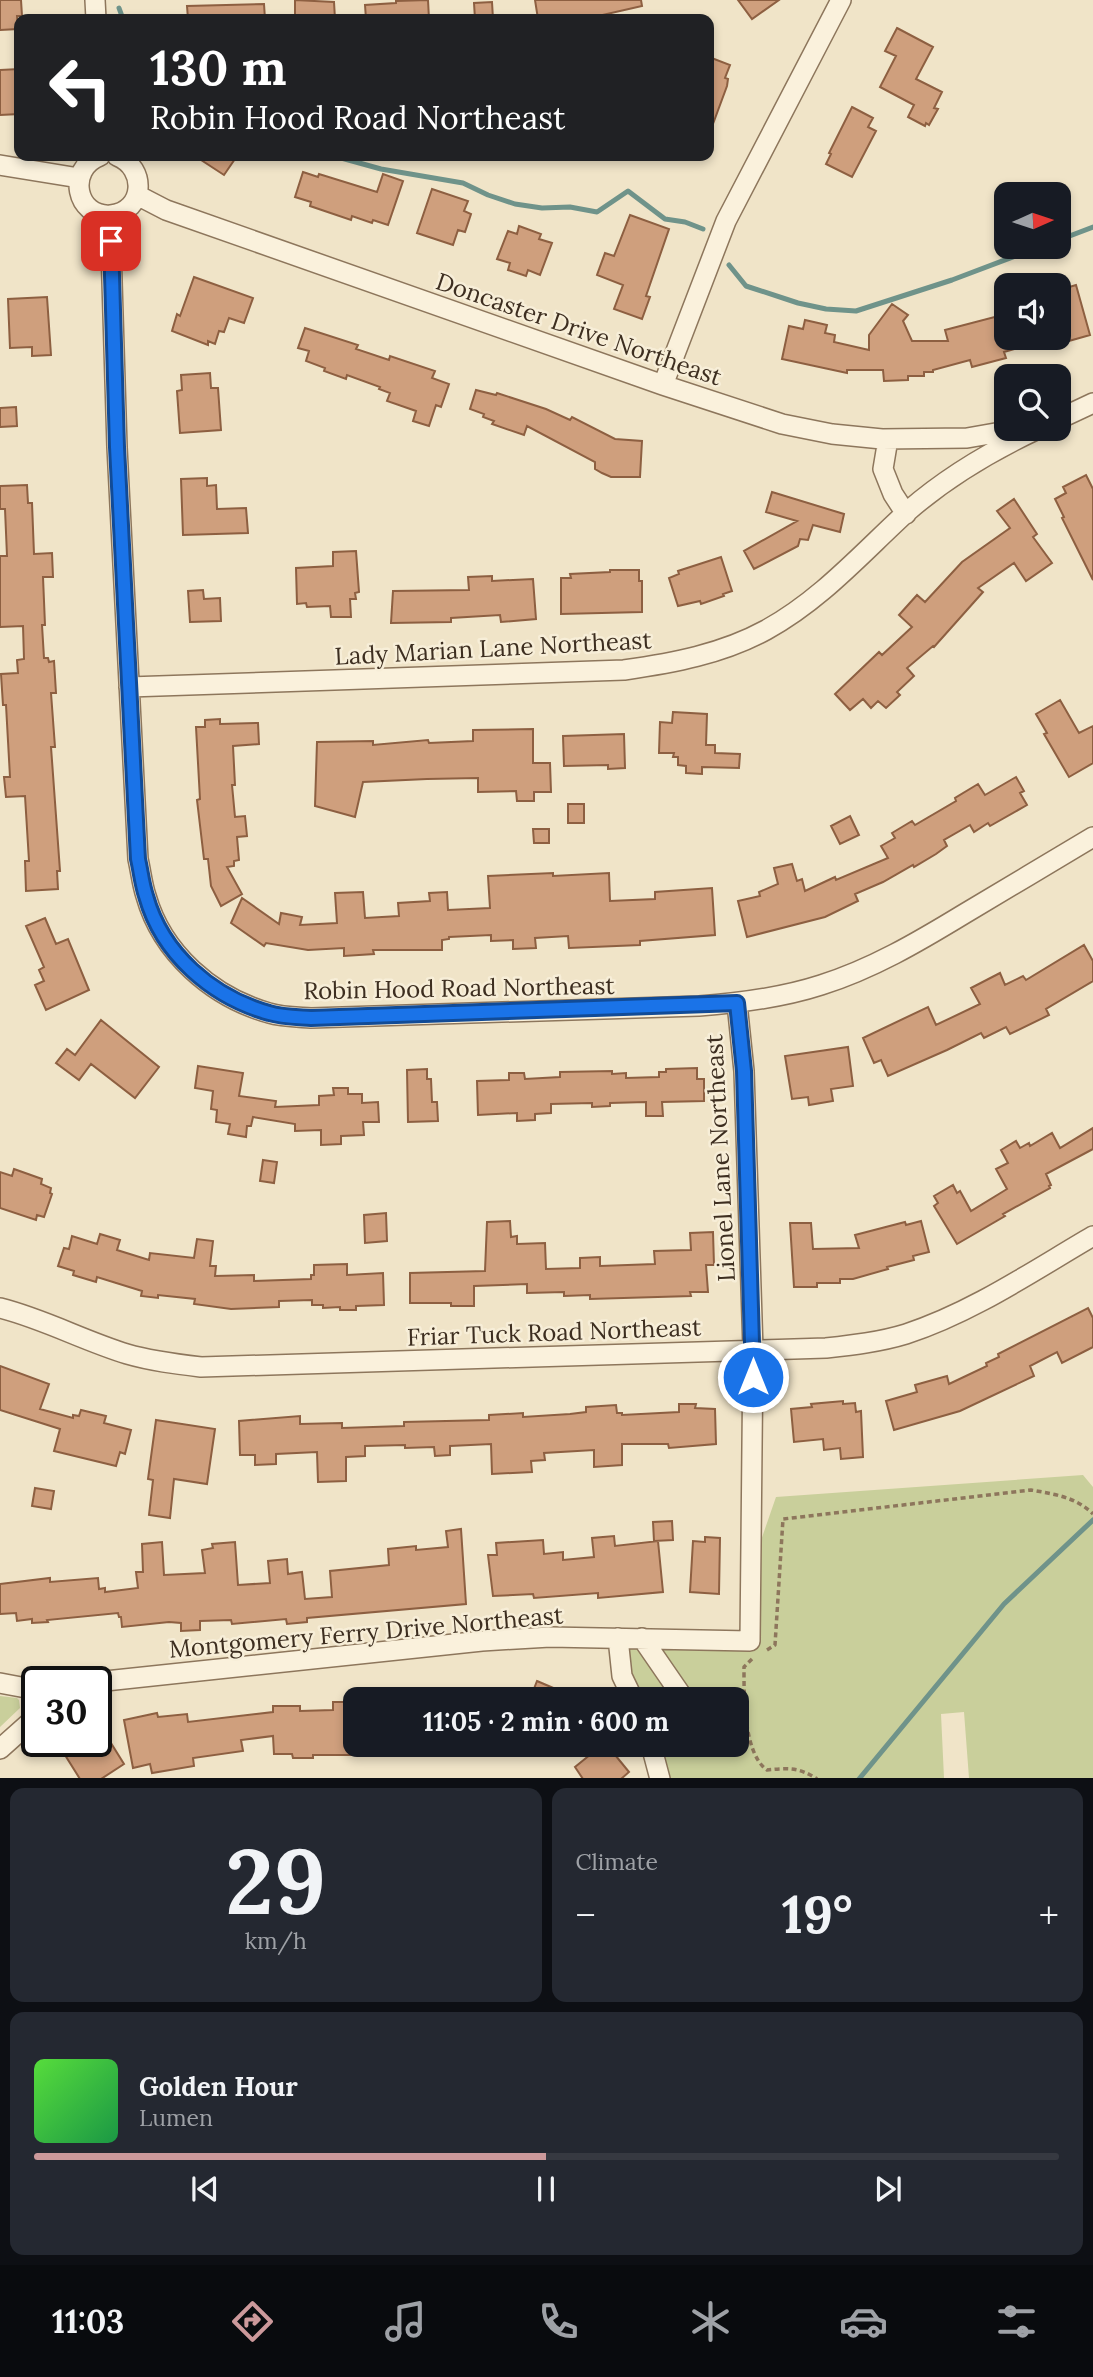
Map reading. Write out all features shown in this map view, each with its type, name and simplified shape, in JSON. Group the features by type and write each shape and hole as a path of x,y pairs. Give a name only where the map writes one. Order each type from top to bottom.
{"street":[{"path":"663,385 726,221 841,0"},
{"path":"92,161 85,166 79,178 80,194 88,207 110,215 127,209 137,195 138,178 127,161"},
{"path":"0,165 79,178"},
{"name":"Doncaster Drive Northeast","path":"137,195 166,210 663,385 782,424 832,434 888,439 967,438 994,433"},
{"name":"Robin Hood Road Northeast","path":"110,215 117,447 138,859 146,897 160,930 179,957 203,980 230,999 270,1013 311,1018 737,1003 779,996 820,985 897,954 1093,837"},
{"path":"1071,413 1093,403"},
{"path":"888,439 883,469 892,494 906,514"},
{"name":"Lady Marian Lane Northeast","path":"129,687 624,670 682,662 738,643 795,612 833,584 906,514 943,484 976,461 1015,441"},
{"name":"Lionel Lane Northeast","path":"618,1638 750,1641 753,1350 744,1071 737,1003"},
{"name":"Friar Tuck Road Northeast","path":"0,1308 126,1354 201,1367 838,1347 904,1335 949,1318 1093,1236"},
{"name":"Montgomery Ferry Drive Northeast","path":"112,1680 482,1641 550,1637 618,1638"},
{"path":"618,1638 622,1676 627,1687"},
{"path":"642,1639 676,1687"},
{"path":"0,1683 21,1687"},
{"path":"0,1749 21,1730"},
{"path":"654,1757 660,1778"}],"path":[{"path":"816,1778 804,1770 793,1767 767,1770 762,1766 754,1750 744,1709 744,1667 750,1660 775,1645 783,1519 1031,1490 1060,1494 1085,1506 1093,1514"}],"green space":[{"path":"1083,1475 1093,1487 1093,1778 969,1778 964,1712 941,1714 944,1778 661,1778 654,1757 749,1757 749,1687 633,1687 623,1634 755,1640 758,1549 776,1497"},
{"path":"0,1696 17,1698 20,1708 0,1727"}],"building":[{"path":"0,0 21,0 22,14 14,14 14,29 0,30"},
{"path":"295,0 334,2 335,14 295,14"},
{"path":"428,0 429,14 366,14 365,5"},
{"path":"535,0 641,0 642,6 607,14 537,14"},
{"path":"738,0 779,0 752,19"},
{"path":"492,2 493,14 475,14 474,3"},
{"path":"264,4 265,14 188,14 187,6"},
{"path":"897,28 933,47 916,79 942,92 934,108 938,109 929,125 926,123 925,126 908,117 914,105 880,87 896,56 885,51"},
{"path":"714,59 730,65 725,78 728,79 714,121"},
{"path":"14,69 14,114 0,115 0,70"},
{"path":"852,107 873,118 868,127 876,131 852,177 826,164"},
{"path":"203,161 234,161 224,175"},
{"path":"303,172 318,177 319,174 377,192 383,174 403,181 388,225 352,216 351,220 310,206 311,202 295,197"},
{"path":"432,189 468,201 464,211 471,214 465,232 458,230 453,245 417,233"},
{"path":"630,215 669,229 646,296 650,297 642,319 614,309 623,285 597,275 605,253 614,256"},
{"path":"519,226 541,234 539,239 552,243 540,275 528,270 526,276 508,270 510,263 497,259 508,231 517,234"},
{"path":"194,277 253,298 244,323 229,318 224,332 219,331 215,344 208,341 208,345 172,331"},
{"path":"1076,285 1090,335 1071,340 1071,286"},
{"path":"47,297 51,355 32,356 32,347 10,348 8,299"},
{"path":"892,304 908,315 903,321 912,341 948,341 945,330 994,317 994,350 1011,350 1004,352 1006,358 972,367 970,360 933,372 924,372 924,376 908,376 908,380 884,381 883,370 847,370 847,373 782,359 789,326 803,329 805,320 827,325 825,333 835,335 834,342 869,350 869,335"},
{"path":"305,328 358,345 356,349 389,360 390,356 435,371 432,378 449,384 441,407 436,405 429,426 413,421 416,411 387,401 390,393 379,389 380,387 347,375 346,379 306,361 309,351 298,348"},
{"path":"210,373 211,388 218,388 221,430 180,433 177,391 182,390 181,375"},
{"path":"476,390 496,395 497,393 570,420 572,417 615,439 642,441 640,477 611,477 602,473 595,469 595,462 527,426 524,435 492,424 494,421 483,417 484,414 470,409"},
{"path":"16,407 17,426 0,427 0,408"},
{"path":"1086,475 1093,489 1093,580 1055,499 1066,493 1063,487"},
{"path":"207,478 207,486 216,485 217,509 246,508 248,533 183,535 181,479"},
{"path":"27,485 28,503 32,503 34,554 52,553 53,577 43,577 45,625 42,625 44,658 48,658 49,662 54,661 56,693 51,693 55,747 51,747 60,871 57,871 58,889 26,891 25,861 29,861 25,796 6,797 4,777 10,777 6,705 3,705 1,674 18,673 17,660 24,659 23,626 0,627 0,556 7,556 5,509 0,509 0,486"},
{"path":"772,492 844,514 840,532 813,525 808,540 800,539 798,546 754,569 744,551 797,521 766,512"},
{"path":"1014,499 1037,534 1033,537 1052,563 1026,581 1014,563 978,588 983,592 934,647 907,668 914,676 897,692 900,695 886,708 878,701 871,708 863,699 850,710 835,694 879,652 882,655 912,627 899,615 917,595 925,602 962,562 1010,528 997,511"},
{"path":"356,551 359,592 355,593 356,599 350,599 351,617 331,617 330,606 307,607 306,603 297,604 296,568 333,566 333,552"},
{"path":"721,557 732,591 701,604 700,601 678,606 669,578 679,574 678,571"},
{"path":"639,570 639,581 642,581 642,612 561,614 561,578 571,578 570,574"},
{"path":"492,576 492,581 533,579 536,619 501,622 500,615 451,618 451,622 391,623 393,591 469,590 468,577"},
{"path":"203,590 204,599 220,598 221,621 190,622 188,591"},
{"path":"1060,700 1079,733 1093,726 1093,763 1069,777 1044,734 1047,733 1036,714"},
{"path":"673,712 707,714 706,745 715,745 715,753 740,754 739,768 702,767 702,774 686,773 686,766 678,765 678,757 673,757 674,753 659,753 660,722 672,723"},
{"path":"220,719 220,724 258,723 259,744 233,746 235,817 245,816 247,836 237,837 239,860 234,861 234,866 227,867 242,894 221,906 211,886 208,859 204,859 197,800 200,799 196,727 205,727 205,720"},
{"path":"533,729 533,763 550,763 551,792 534,792 534,801 517,801 516,791 478,792 478,778 427,779 363,782 355,817 315,806 317,742 373,741 373,745 428,740 429,743 473,741 473,730"},
{"path":"624,734 625,768 608,769 608,765 564,766 563,736"},
{"path":"1016,777 1024,791 1020,793 1027,805 974,832 970,825 944,840 947,846 936,854 855,894 858,901 825,917 747,937 738,901 760,896 759,892 778,884 774,868 792,864 797,881 802,879 805,891 835,877 836,880 888,858 881,846 895,838 892,833 912,821 915,825 956,801 955,798 978,784 985,795"},
{"path":"568,804 584,804 584,823 568,823"},
{"path":"850,816 859,835 840,844 831,826"},
{"path":"533,829 549,829 549,843 534,843"},
{"path":"553,873 553,876 609,873 610,901 655,899 655,892 712,888 715,935 640,941 640,945 569,948 568,936 535,938 536,948 513,949 513,940 491,941 491,935 449,937 442,940 442,950 373,950 374,954 344,956 344,948 308,950 266,943 264,946 231,923 242,898 279,924 281,913 302,917 300,925 337,923 335,893 363,892 365,918 399,916 398,903 430,901 429,893 447,892 448,910 490,908 488,876"},
{"path":"45,918 56,944 68,939 89,990 46,1010 35,985 44,981 39,970 44,967 26,926"},
{"path":"1084,945 1093,961 1093,981 1046,1009 1049,1015 1010,1034 1006,1027 984,1038 981,1033 888,1076 881,1060 874,1063 863,1038 928,1007 936,1025 980,1004 971,988 1000,973 1005,985 1023,976 1026,980"},
{"path":"101,1020 159,1067 135,1098 91,1064 79,1080 56,1063 67,1049 75,1055"},
{"path":"848,1047 853,1086 831,1089 833,1101 809,1105 808,1097 792,1099 785,1056"},
{"path":"198,1066 243,1073 239,1096 276,1101 275,1107 319,1105 319,1096 334,1095 333,1088 348,1088 348,1094 362,1094 362,1103 378,1102 379,1122 363,1122 364,1135 341,1136 341,1144 321,1145 321,1130 295,1131 295,1124 253,1117 251,1126 247,1126 246,1137 228,1134 230,1124 216,1122 217,1110 211,1109 213,1091 195,1088"},
{"path":"697,1068 697,1079 704,1079 704,1101 662,1102 663,1116 646,1116 646,1102 610,1103 610,1106 592,1107 592,1103 551,1104 551,1113 535,1114 535,1120 517,1121 517,1113 478,1115 477,1081 509,1080 509,1073 524,1073 525,1079 560,1077 560,1072 612,1071 612,1074 626,1073 626,1078 659,1077 659,1072 666,1072 666,1069"},
{"path":"427,1069 427,1079 431,1079 432,1102 437,1102 438,1121 408,1122 407,1070"},
{"path":"1093,1128 1093,1149 1046,1174 1050,1188 957,1244 934,1206 938,1203 934,1196 953,1185 957,1193 960,1191 971,1211 1007,1189 996,1169 1008,1163 1001,1150 1016,1141 1020,1148 1029,1143 1030,1146 1052,1133 1060,1148"},
{"path":"263,1160 277,1162 274,1183 260,1181"},
{"path":"14,1169 42,1179 41,1184 51,1188 52,1194 44,1217 37,1215 36,1220 0,1208 0,1172 12,1176"},
{"path":"386,1213 387,1241 365,1243 364,1215"},
{"path":"510,1221 511,1237 517,1236 517,1244 545,1243 546,1269 580,1268 580,1258 600,1257 600,1266 655,1264 654,1251 691,1250 690,1233 713,1232 714,1265 706,1265 708,1292 690,1292 691,1296 590,1299 590,1295 564,1296 564,1292 527,1293 527,1284 474,1286 474,1306 410,1303 410,1273 485,1271 487,1222"},
{"path":"921,1221 929,1252 913,1256 914,1260 853,1279 840,1279 840,1283 794,1287 790,1223 811,1223 813,1249 859,1248 855,1235 905,1222 906,1225"},
{"path":"100,1234 120,1240 117,1250 149,1260 150,1253 194,1258 197,1239 213,1241 210,1266 216,1266 215,1276 254,1275 254,1281 311,1279 314,1265 347,1264 347,1275 383,1273 384,1305 356,1306 356,1310 340,1310 340,1307 323,1308 323,1305 312,1305 312,1300 279,1301 279,1307 231,1309 194,1304 195,1299 141,1296 142,1291 97,1277 96,1282 73,1275 74,1271 58,1266 64,1248 69,1249 72,1236 97,1244"},
{"path":"1088,1308 1093,1318 1093,1347 1062,1363 1057,1352 1030,1366 1034,1376 960,1411 894,1430 886,1401 917,1392 915,1385 947,1376 949,1384 987,1366 986,1363 999,1357 998,1354"},
{"path":"0,1366 49,1384 40,1409 73,1418 73,1415 79,1416 81,1410 106,1416 104,1423 131,1430 125,1454 120,1452 116,1466 54,1451 60,1429 0,1410"},
{"path":"843,1401 843,1404 855,1403 856,1412 861,1411 863,1457 841,1459 840,1448 824,1450 823,1439 794,1442 791,1409"},
{"path":"679,1404 696,1404 695,1408 715,1409 716,1444 669,1448 668,1444 622,1444 622,1465 594,1467 594,1450 544,1453 545,1460 531,1461 532,1472 492,1474 491,1444 450,1446 450,1455 435,1456 434,1447 365,1446 365,1456 346,1457 346,1481 318,1482 317,1452 276,1454 276,1464 255,1465 255,1455 240,1455 239,1421 300,1416 300,1424 342,1423 342,1428 404,1426 404,1422 489,1420 489,1415 523,1413 523,1417 570,1414 586,1412 586,1407 616,1405 617,1413 622,1415 679,1412"},
{"path":"156,1420 215,1429 207,1484 174,1479 170,1518 149,1515 153,1480 148,1479"},
{"path":"35,1488 54,1491 51,1509 32,1506"},
{"path":"672,1521 673,1540 654,1541 653,1522"},
{"path":"461,1529 466,1604 307,1618 307,1622 287,1624 286,1619 232,1624 231,1620 200,1621 200,1630 181,1631 181,1623 169,1622 122,1627 118,1613 32,1623 32,1619 17,1621 16,1613 0,1614 0,1584 50,1578 50,1582 98,1578 99,1589 105,1588 105,1592 138,1588 136,1572 143,1572 142,1544 162,1542 164,1575 205,1573 202,1550 213,1548 212,1544 235,1542 238,1585 270,1583 268,1561 287,1559 288,1574 302,1572 305,1599 332,1597 330,1571 389,1565 388,1549 448,1547 446,1531"},
{"path":"614,1536 615,1546 658,1541 663,1592 598,1598 598,1593 534,1598 533,1594 493,1596 488,1555 497,1555 496,1543 543,1540 544,1554 563,1552 563,1560 594,1557 592,1538"},
{"path":"705,1537 720,1538 719,1594 690,1592 693,1541 705,1542"},
{"path":"537,1681 551,1687 535,1687"},
{"path":"333,1702 343,1702 343,1755 293,1758 292,1754 274,1754 273,1736 241,1740 243,1751 193,1758 194,1766 152,1773 150,1764 133,1768 124,1720 157,1713 158,1717 187,1714 188,1722 273,1712 273,1706 300,1706 300,1711 333,1710"},
{"path":"112,1745 124,1764 103,1778 79,1778 66,1757 112,1757"},
{"path":"587,1757 617,1757 629,1772 622,1778 582,1778 575,1767"}],"waterway":[{"path":"119,8 121,14"},
{"path":"352,161 381,169 463,183 515,204 542,208 570,207 597,212 628,191 665,219 685,222 703,229"},
{"path":"1071,235 1093,227"},
{"path":"729,265 746,286 798,303 826,309 856,311 1007,259"},
{"path":"860,1778 1004,1604 1093,1520"}],"route":[{"path":"111,241 117,447 138,859 146,897 160,930 179,957 203,980 230,999 270,1013 290,1016 311,1018 737,1003 744,1071 753,1377"}]}
